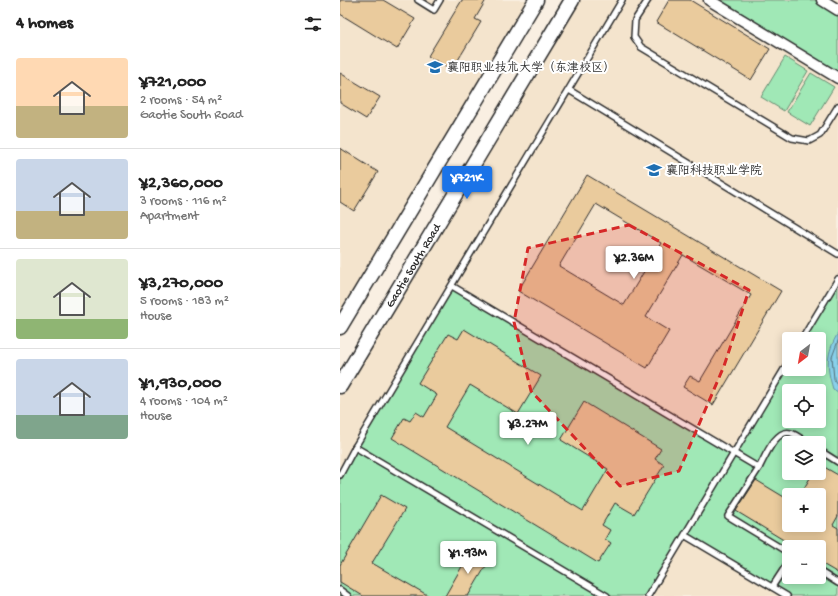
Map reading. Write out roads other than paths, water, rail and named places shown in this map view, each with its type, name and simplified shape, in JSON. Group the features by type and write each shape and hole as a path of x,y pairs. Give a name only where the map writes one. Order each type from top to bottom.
{"main road":[{"path":"340,327 536,0"},
{"name":"Gaotie South Road","path":"340,386 572,0"}],"street":[{"path":"709,0 838,78"},
{"path":"822,0 838,10"}],"lane":[{"path":"418,0 434,10 440,0"},
{"path":"340,474 622,0"},
{"path":"648,0 635,20 634,37 641,47 792,138 809,141 820,135 838,106"},
{"path":"569,90 838,254"},
{"path":"806,332 838,279"},
{"path":"452,286 759,468"},
{"path":"648,596 686,536 782,373"},
{"path":"782,549 728,516 759,468 776,438 785,432 792,433 797,436"},
{"path":"355,447 604,595"},
{"path":"826,454 838,462"},
{"path":"686,536 787,596"},
{"path":"772,587 782,572"},
{"path":"826,576 838,583"},
{"path":"340,590 348,596"}],"water":[{"path":"838,333 838,392 833,389 829,374 828,360 831,347"}],"place":[{"name":"襄阳职业技术大学（东津校区）","path":"435,67"},
{"name":"襄阳科技职业学院","path":"654,170"}]}
